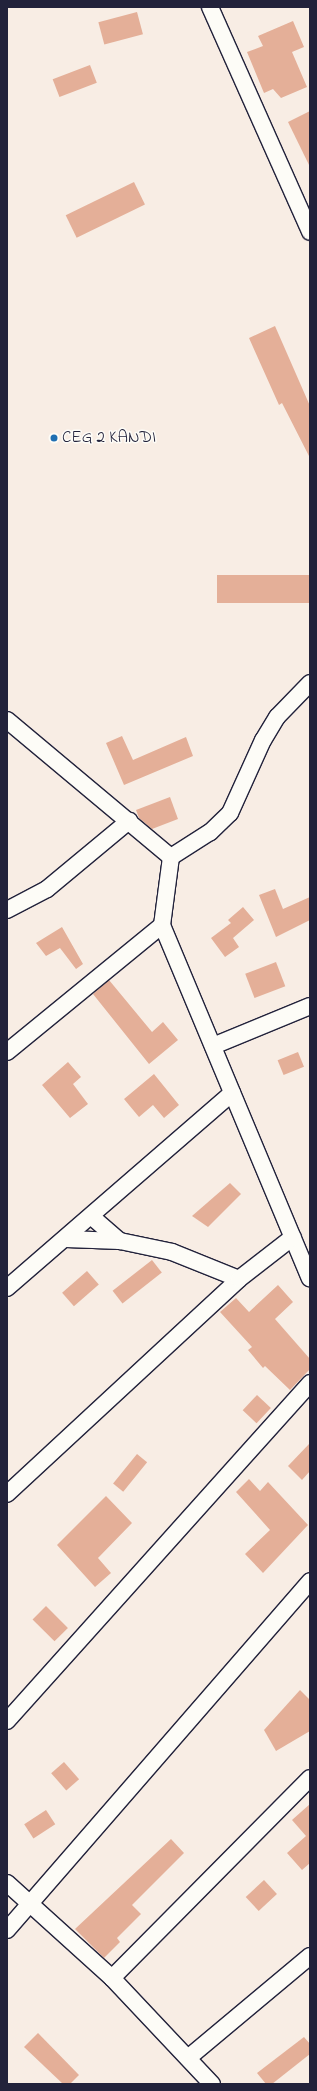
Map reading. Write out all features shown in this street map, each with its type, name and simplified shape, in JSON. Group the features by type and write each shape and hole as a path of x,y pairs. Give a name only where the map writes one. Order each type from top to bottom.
{"street":[{"path":"210,7 310,232"},
{"path":"310,683 277,717 263,740 230,813 210,832 171,857 162,925 310,1278"},
{"path":"7,720 130,821 171,857"},
{"path":"7,910 47,888 130,821"},
{"path":"7,1052 162,925"},
{"path":"213,1046 310,1006"},
{"path":"7,1288 92,1217 232,1093"},
{"path":"92,1217 120,1241"},
{"path":"7,1494 239,1279 293,1237"},
{"path":"66,1239 120,1241 172,1252 239,1279"},
{"path":"7,1721 310,1383"},
{"path":"7,1930 310,1581"},
{"path":"112,1978 310,1778"},
{"path":"7,1883 112,1978 212,2084"},
{"path":"188,2058 310,1956"}],"building":[{"path":"137,12 143,34 104,45 98,22"},
{"path":"293,21 304,47 292,52 307,87 281,98 273,89 264,93 247,52 263,46 258,36"},
{"path":"90,65 97,83 59,97 53,79"},
{"path":"310,111 310,167 288,122"},
{"path":"134,182 145,204 77,238 66,215"},
{"path":"275,326 310,406 310,458 282,403 279,405 249,338"},
{"path":"217,575 310,575 310,603 217,603"},
{"path":"122,736 133,760 186,737 193,756 124,785 106,743"},
{"path":"170,797 178,819 152,829 139,818 136,810"},
{"path":"275,889 283,909 310,897 310,920 276,937 259,895"},
{"path":"243,907 254,920 233,938 239,947 225,957 211,938 231,923 228,920"},
{"path":"62,927 83,964 76,969 60,948 46,956 36,943"},
{"path":"276,962 285,986 255,998 245,974"},
{"path":"109,980 152,1032 163,1022 178,1040 149,1064 93,994"},
{"path":"298,1052 304,1067 284,1075 278,1060"},
{"path":"68,1062 81,1077 73,1084 88,1104 70,1118 42,1085"},
{"path":"154,1074 179,1105 164,1118 153,1105 139,1117 124,1099"},
{"path":"230,1183 241,1194 208,1227 192,1216"},
{"path":"152,1260 162,1273 122,1303 113,1291"},
{"path":"87,1271 99,1285 74,1306 62,1293"},
{"path":"278,1285 293,1302 275,1319 310,1359 310,1369 290,1390 265,1366 263,1368 248,1350 252,1347 220,1312 236,1298 249,1312"},
{"path":"257,1395 271,1408 257,1423 243,1410"},
{"path":"310,1443 310,1471 302,1480 288,1466"},
{"path":"137,1454 147,1462 123,1492 113,1484"},
{"path":"249,1479 260,1491 268,1482 308,1525 263,1573 245,1554 270,1530 236,1492"},
{"path":"106,1496 132,1523 98,1558 111,1573 95,1587 57,1545"},
{"path":"46,1606 68,1628 54,1641 33,1619"},
{"path":"300,1690 310,1700 310,1731 276,1751 264,1730"},
{"path":"64,1762 79,1779 66,1791 51,1773"},
{"path":"310,1804 310,1863 302,1870 287,1853 306,1836 292,1820"},
{"path":"46,1810 55,1824 33,1838 24,1824"},
{"path":"171,1839 184,1853 132,1905 141,1914 117,1938 120,1942 104,1958 75,1929"},
{"path":"264,1880 277,1894 259,1911 246,1897"},
{"path":"38,2033 79,2075 70,2084 63,2084 24,2047"},
{"path":"304,2037 310,2044 310,2054 272,2084 266,2084 257,2073"}],"place":[{"name":"CEG 2 KANDI","path":"54,438"}]}
